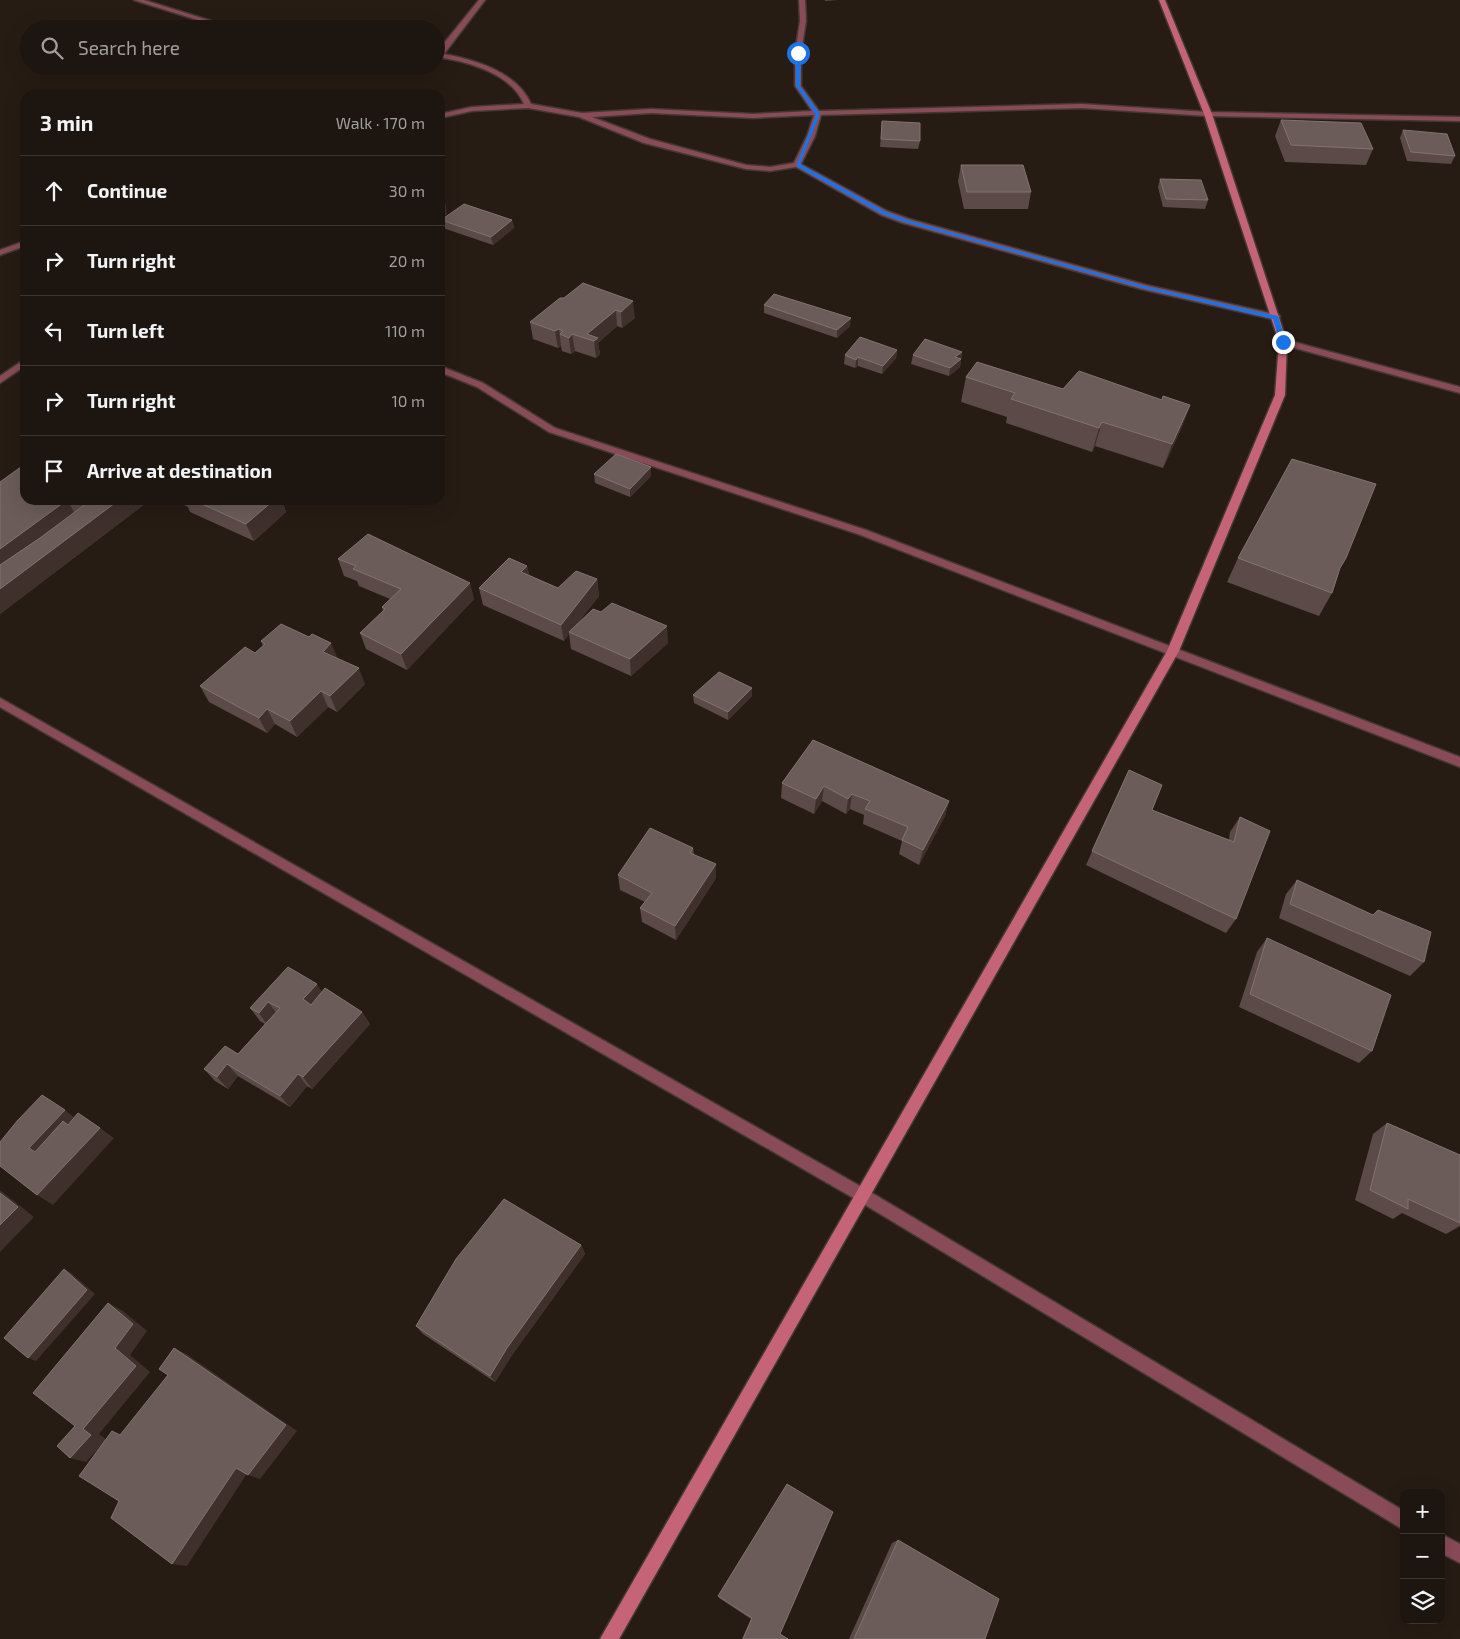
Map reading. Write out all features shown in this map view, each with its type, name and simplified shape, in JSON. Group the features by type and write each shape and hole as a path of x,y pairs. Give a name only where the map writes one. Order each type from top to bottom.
{"street":[{"path":"137,0 204,20"},
{"path":"445,46 482,0"},
{"path":"802,0 803,21 798,53 798,86 818,114"},
{"path":"609,1639 1173,652 1280,395 1283,342 1276,317 1208,114 1162,0"},
{"path":"445,57 499,74 521,90 528,106"},
{"path":"445,115 472,109 528,106 581,115 647,141 746,167 770,169 798,164 877,210 906,221 1144,287 1276,317"},
{"path":"581,115 651,112 753,116 861,111 1082,106 1208,114 1460,119"},
{"path":"798,164 818,114"},
{"path":"0,253 20,245"},
{"path":"1283,342 1460,390"},
{"path":"0,380 20,366"},
{"path":"445,371 480,385 552,430 862,532 1460,762"},
{"path":"0,702 862,1195 1400,1519"},
{"path":"1445,1545 1460,1554"}],"building":[{"path":"1281,120 1361,123 1373,149 1291,145"},
{"path":"882,121 920,123 920,141 881,139"},
{"path":"1403,130 1447,134 1455,156 1411,152"},
{"path":"961,165 1023,165 1031,192 967,192"},
{"path":"1160,179 1201,180 1208,200 1166,199"},
{"path":"464,204 512,220 491,237 445,221 445,217"},
{"path":"583,283 633,301 621,312 616,310 587,334 598,338 594,341 572,334 569,338 560,334 563,331 559,329 555,331 530,322 560,298 564,298"},
{"path":"774,294 851,318 837,330 764,305"},
{"path":"860,337 897,350 883,366 858,357 856,360 845,355"},
{"path":"925,339 962,352 955,357 961,359 950,368 913,355"},
{"path":"977,362 1063,389 1079,371 1162,400 1163,396 1190,405 1172,444 1102,422 1099,428 1011,399 1015,393 966,377"},
{"path":"616,454 651,467 630,489 594,474"},
{"path":"1292,459 1376,484 1346,558 1340,568 1332,593 1238,558"},
{"path":"20,468 20,505 60,505 0,549 0,482"},
{"path":"84,505 112,505 0,589 0,565"},
{"path":"204,505 268,505 246,524"},
{"path":"368,534 470,583 401,654 360,633 385,609 382,607 401,589 353,569 356,566 338,559"},
{"path":"509,558 527,566 521,572 558,588 576,571 597,579 561,625 479,588"},
{"path":"612,603 667,626 630,659 569,632 593,609 601,612"},
{"path":"281,624 309,637 312,634 331,643 323,652 359,668 330,696 321,691 290,721 267,709 259,718 200,686 245,647 255,653 265,644 261,641"},
{"path":"719,672 752,688 728,712 693,695"},
{"path":"813,740 949,801 923,850 902,840 908,827 865,809 870,801 852,794 848,799 824,786 816,799 782,783"},
{"path":"1129,770 1162,785 1152,810 1234,842 1240,817 1270,831 1236,919 1092,851"},
{"path":"650,828 693,848 690,853 716,864 675,926 640,908 652,893 618,875"},
{"path":"1297,880 1373,915 1378,910 1431,932 1424,962 1290,904"},
{"path":"1267,938 1391,995 1372,1051 1250,994"},
{"path":"288,967 317,984 303,999 311,1005 325,988 362,1012 303,1077 298,1074 280,1096 227,1064 217,1077 204,1069 225,1046 238,1054 280,1008 268,1002 259,1013 250,1008"},
{"path":"42,1095 65,1110 29,1148 35,1152 63,1121 68,1125 78,1113 100,1128 37,1195 0,1166 0,1142"},
{"path":"1387,1123 1460,1155 1460,1223 1408,1199 1408,1209 1370,1190"},
{"path":"0,1193 18,1207 0,1225"},
{"path":"504,1199 581,1245 507,1348 490,1376 416,1326 456,1259"},
{"path":"64,1269 87,1290 28,1358 4,1338"},
{"path":"108,1303 133,1324 115,1348 136,1366 83,1429 91,1435 70,1458 57,1446 75,1426 33,1393"},
{"path":"174,1348 286,1425 248,1475 236,1468 172,1564 111,1518 119,1501 79,1476 112,1431 120,1435 168,1375 159,1369"},
{"path":"787,1484 833,1512 780,1634 788,1639 743,1639 752,1618 718,1596"},
{"path":"898,1540 999,1599 985,1639 854,1639"}],"route":[{"path":"798,53 800,70 798,86 818,114 811,136 798,164 863,202 884,213 906,221 1048,262 1144,287 1276,317 1283,342"}]}
